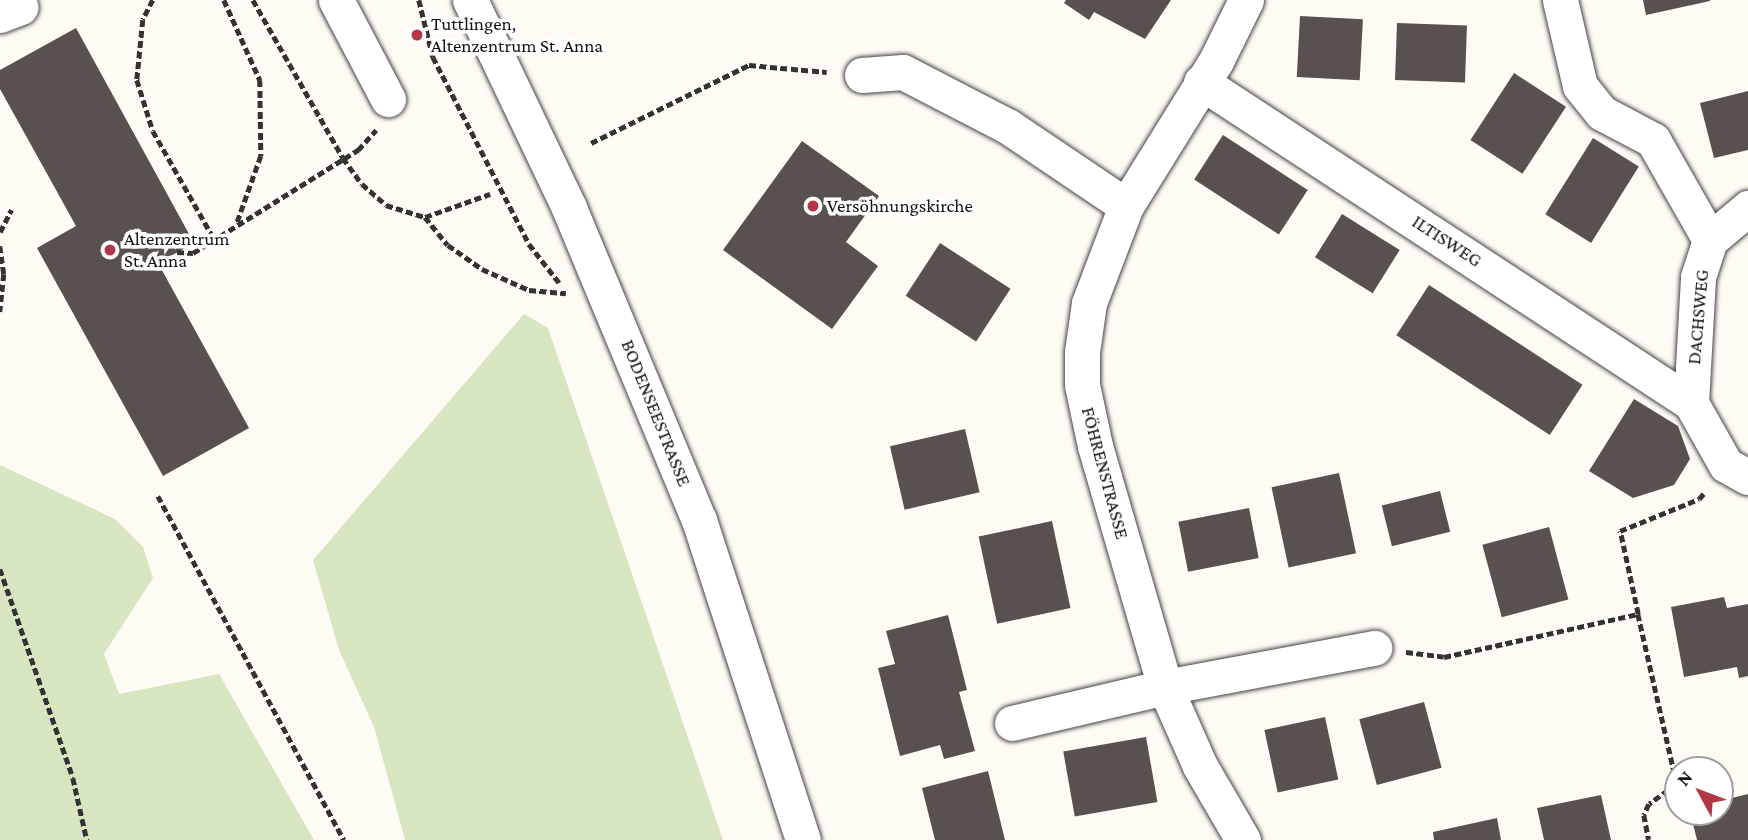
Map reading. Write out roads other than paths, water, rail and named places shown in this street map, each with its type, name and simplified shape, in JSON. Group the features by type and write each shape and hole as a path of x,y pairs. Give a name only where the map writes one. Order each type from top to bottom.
{"street":[{"path":"336,0 388,99"},
{"name":"BODENSEESTRASSE","path":"470,0 601,281 699,520 803,840"},
{"name":"FÖHRENSTRASSE","path":"1243,840 1200,766 1165,687 1095,446 1082,385 1089,303 1126,206 1202,82 1246,0"},
{"path":"1560,0 1580,86 1602,113 1653,140 1710,240 1748,208"},
{"path":"862,75 903,72 1009,127 1126,206"},
{"name":"ILTISWEG","path":"1202,82 1691,403"},
{"name":"DACHSWEG","path":"1691,403 1698,277 1710,240"},
{"path":"1691,403 1737,471"},
{"path":"1012,723 1165,687 1374,648"}],"place":[{"name":"Tuttlingen, Altenzentrum St. Anna","path":"417,35"},
{"name":"Versöhnungskirche","path":"813,206"},
{"name":"Altenzentrum St. Anna","path":"110,250"}]}
